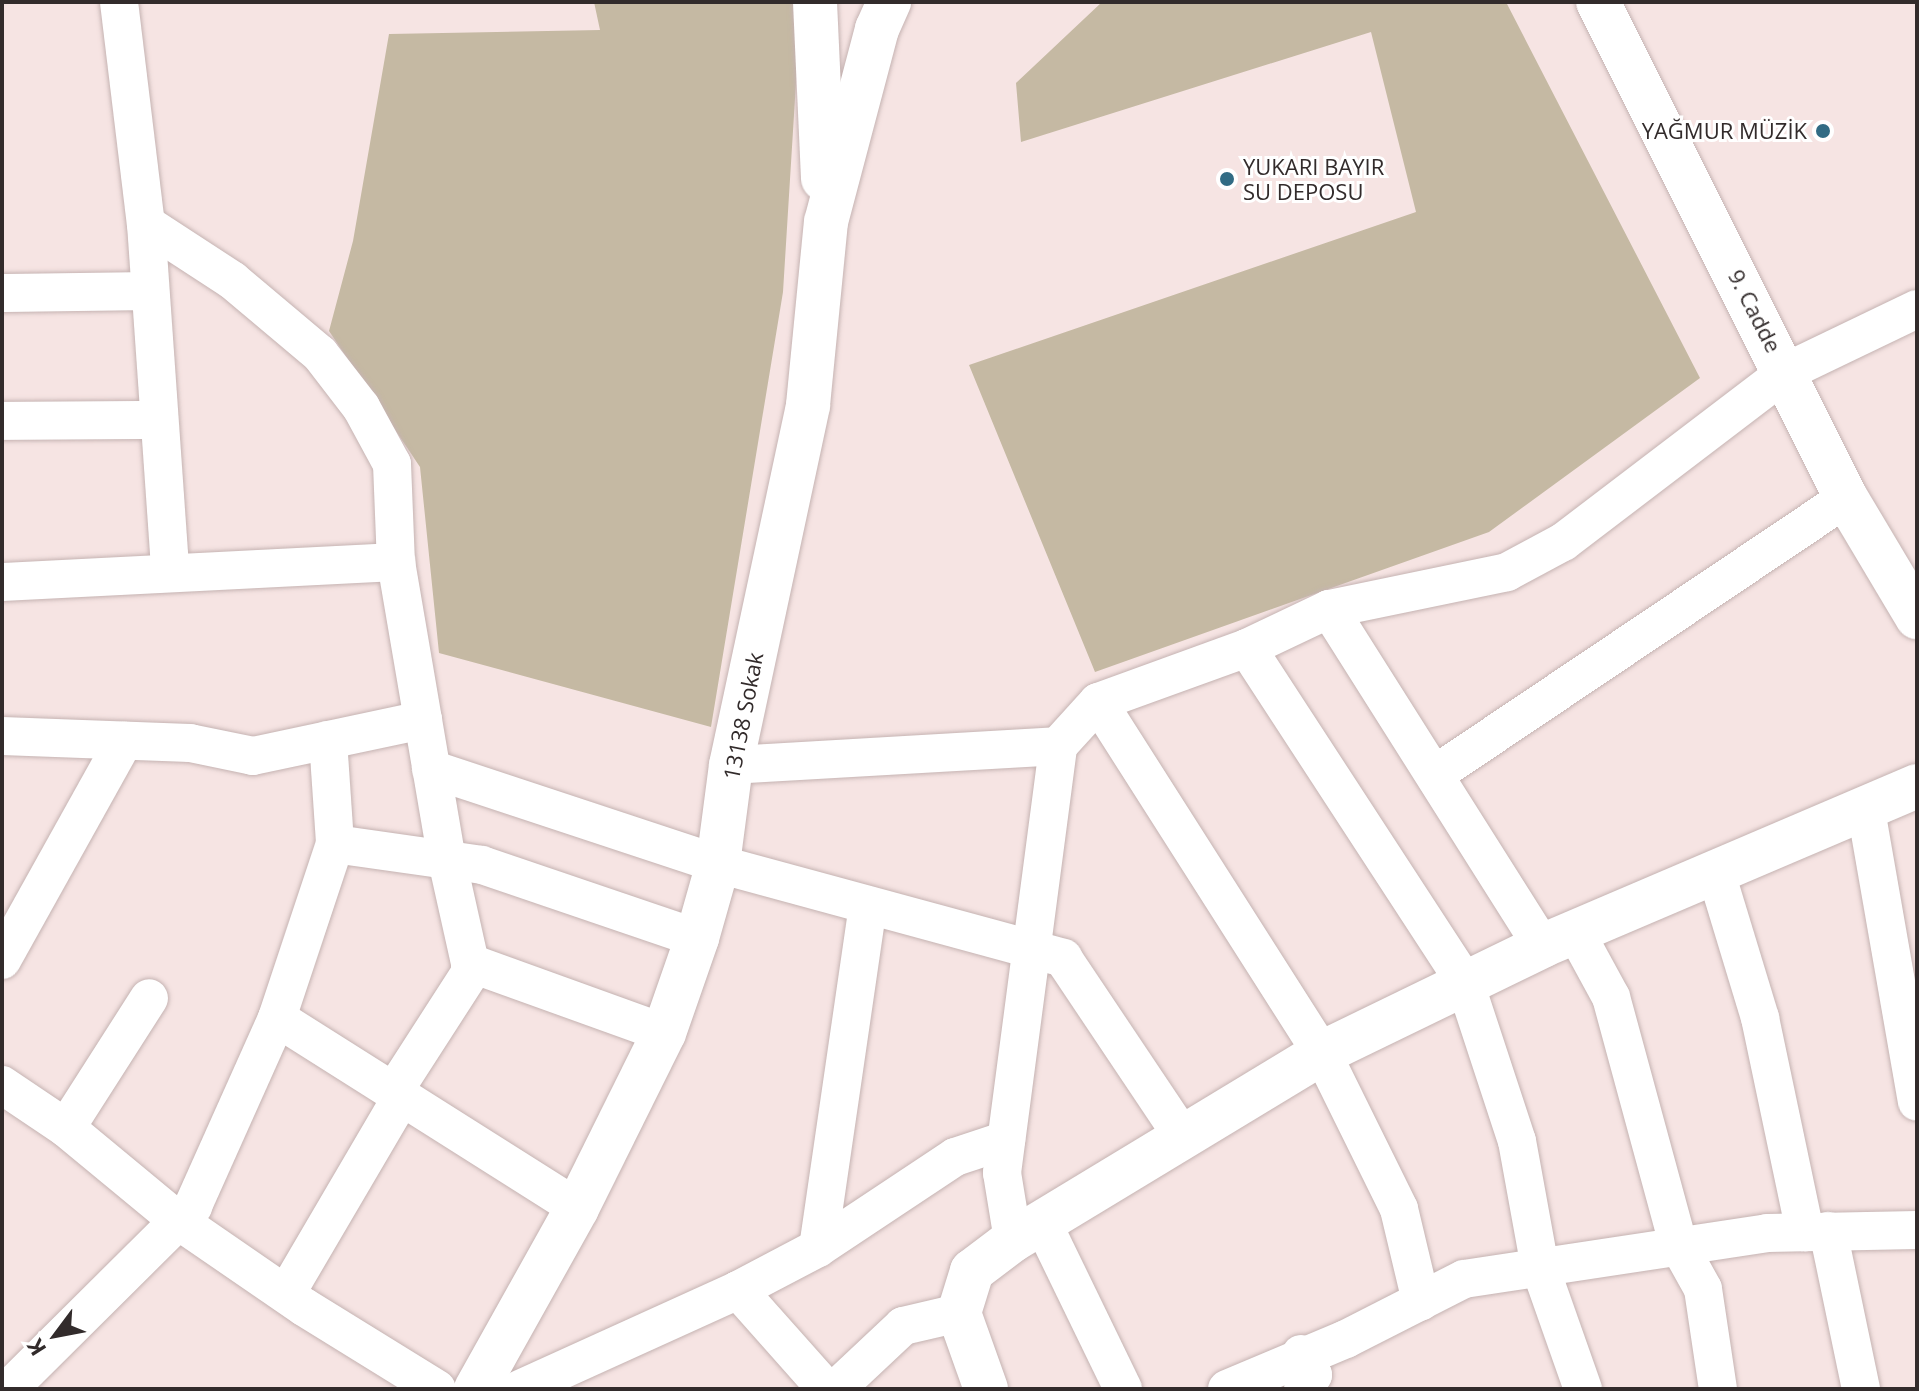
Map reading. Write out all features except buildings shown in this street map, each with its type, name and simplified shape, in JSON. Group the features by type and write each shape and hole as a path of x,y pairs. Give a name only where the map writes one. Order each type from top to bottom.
{"street":[{"path":"119,2 146,224 170,570"},
{"path":"815,2 826,222"},
{"name":"13138 Sokak","path":"476,1389 577,1208 664,1033 697,938 718,864 731,765 808,405 826,222 877,29 889,2"},
{"name":"9. Cadde","path":"1598,2 1786,372 1846,498 1917,617"},
{"path":"146,224 232,280 320,354 361,407 392,464 396,562 447,860 470,963 470,973 286,1294"},
{"path":"2,293 150,291"},
{"path":"1123,1389 1028,1232 1002,1173 1034,949 1058,746 1098,702 1247,648 1329,609 1507,572 1563,542 1786,372 1917,309"},
{"path":"2,421 159,420"},
{"path":"1437,773 1846,498"},
{"path":"2,582 170,570 396,562"},
{"path":"1329,609 1437,773 1558,938 1611,997 1678,1244 1703,1289 1718,1389"},
{"path":"1247,648 1465,983 1517,1141 1540,1267 1583,1389"},
{"path":"1098,702 1322,1053 1399,1209 1421,1301"},
{"path":"2,736 190,743 253,756 423,720"},
{"path":"9,1384 176,1219 193,1206 277,1018 335,844 328,740"},
{"path":"2,960 124,741"},
{"path":"731,765 1058,746"},
{"path":"431,769 718,864 1063,958 1183,1137"},
{"path":"986,1389 959,1313 972,1271 1028,1232 1322,1053 1558,938 1917,786"},
{"path":"1866,810 1917,1102"},
{"path":"335,844 482,865 697,938"},
{"path":"1716,873 1760,1018 1861,1389"},
{"path":"818,1248 868,906"},
{"path":"470,963 664,1033"},
{"path":"66,1128 149,998"},
{"path":"277,1018 577,1208"},
{"path":"2,1085 66,1128 176,1219 286,1294 437,1389"},
{"path":"520,1389 738,1290 818,1248 955,1157 1006,1140"},
{"path":"1227,1389 1310,1377 1346,1339 1464,1279 1678,1244 1817,1232 1917,1230"},
{"path":"738,1290 826,1389"},
{"path":"836,1389 903,1326 959,1313"}],"shaded area":[{"path":"594,2 801,2 783,292 711,727 439,653 420,467 329,331 353,241 389,34 600,30"},
{"path":"1102,2 1506,2 1700,378 1489,532 1095,672 969,365 1416,212 1371,32 1021,142 1016,83"}],"place":[{"name":"YAĞMUR MÜZİK","path":"1823,131"},
{"name":"YUKARI BAYIR SU DEPOSU","path":"1227,179"}]}
